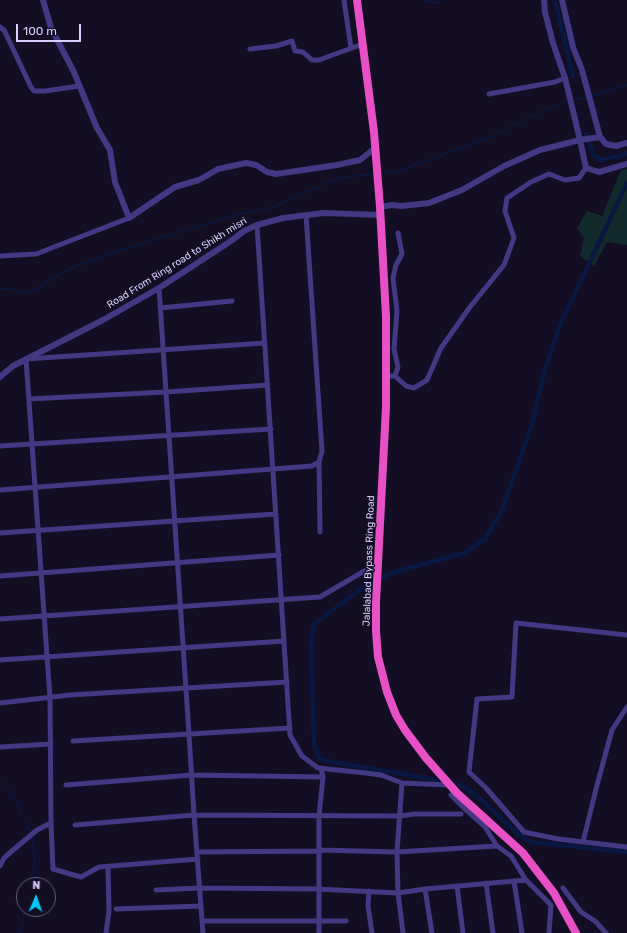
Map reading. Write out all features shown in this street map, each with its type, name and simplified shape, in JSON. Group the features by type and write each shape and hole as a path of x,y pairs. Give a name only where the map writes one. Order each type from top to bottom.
{"highway":[{"name":"Jalalabad Bypass Ring Road","path":"357,0 370,96 379,193 386,316 386,376 376,631 378,656 387,692 396,715 405,730 426,758 457,793 523,853 554,893 576,933"}],"street":[{"path":"43,0 52,28 73,70 97,128 110,150 115,182 129,218"},
{"path":"344,0 351,48"},
{"path":"386,376 395,376 406,386 414,388 427,380 441,348 470,307 504,265 514,238 505,211 507,198 530,182 549,174 565,180 579,178 586,168 582,139 566,81 553,44 545,12 544,0"},
{"path":"562,0 572,47 582,70 584,81 598,124 598,137"},
{"path":"0,27 4,30 34,91 45,91 79,86"},
{"path":"250,49 276,46 292,41 295,51 303,52 312,60 319,60 364,44"},
{"path":"488,94 566,81"},
{"path":"380,207 429,203 462,190 504,166 540,150 582,139 598,137 606,144 616,146 627,143"},
{"path":"0,256 36,254 129,218 176,186 199,180 218,169 246,163 256,165 267,172 276,174 360,160 375,152"},
{"path":"586,168 598,172 627,164"},
{"name":"Road From Ring road to Shikh misri","path":"0,377 13,366 103,320 159,288 244,231 258,225 283,218 324,213 380,215"},
{"path":"306,215 322,451 319,462 320,532"},
{"path":"258,225 290,735 302,756 318,768 381,775 402,783 452,786"},
{"path":"395,376 398,367 394,349 397,311 393,278 396,265 402,254 398,233"},
{"path":"159,288 203,933"},
{"path":"160,308 232,301"},
{"path":"198,859 99,868 81,878 53,869 50,823 50,698 26,359 265,343"},
{"path":"29,399 268,385"},
{"path":"0,446 270,429"},
{"path":"0,490 312,466 319,462"},
{"path":"0,533 276,514"},
{"path":"0,576 279,555"},
{"path":"0,619 320,597 378,563"},
{"path":"627,635 516,623 512,697 477,699 470,772 524,832 558,839 627,847"},
{"path":"0,660 284,641"},
{"path":"0,703 70,695 287,682"},
{"path":"583,842 612,730 627,707"},
{"path":"73,741 290,728"},
{"path":"0,747 51,744"},
{"path":"320,768 323,777 319,850 320,933"},
{"path":"66,785 192,775 323,777"},
{"path":"402,783 397,852 398,893 404,933"},
{"path":"457,793 451,795 485,827 498,846 511,856 526,880 551,905 549,933"},
{"path":"75,825 194,815 400,816 415,814 461,814"},
{"path":"0,866 4,858 12,851 37,830 50,823"},
{"path":"197,852 319,850 397,852 498,846"},
{"path":"106,933 109,911 108,867"},
{"path":"156,890 200,888 319,889 398,893 425,889 526,880"},
{"path":"514,881 522,933"},
{"path":"486,883 493,933"},
{"path":"458,886 463,933"},
{"path":"563,888 581,912 595,921 606,933"},
{"path":"425,889 432,933"},
{"path":"369,891 368,906 372,933"},
{"path":"116,909 201,906"},
{"path":"202,921 346,921"}],"green space":[{"path":"627,169 627,245 607,242 594,266 580,256 584,238 577,228 587,211 602,216 621,170"}],"waterway":[{"path":"423,0 440,3"},
{"path":"555,0 573,76"},
{"path":"590,96 627,85"},
{"path":"573,101 586,97"},
{"path":"381,173 395,172 488,138 546,109 569,102"},
{"path":"586,134 593,155 601,160 627,154"},
{"path":"0,289 10,288 24,293 36,289 69,269 115,252 228,217 273,207 338,178 375,174"},
{"path":"381,578 391,573 464,553 485,539 502,510 532,424 544,373 560,325 627,183"},
{"path":"373,583 362,588 314,624 311,642 314,745 320,759 437,780"},
{"path":"0,781 10,790 32,835 35,862 32,877"},
{"path":"460,784 476,795 518,834 531,842 627,852"},
{"path":"20,933 23,917"}]}
